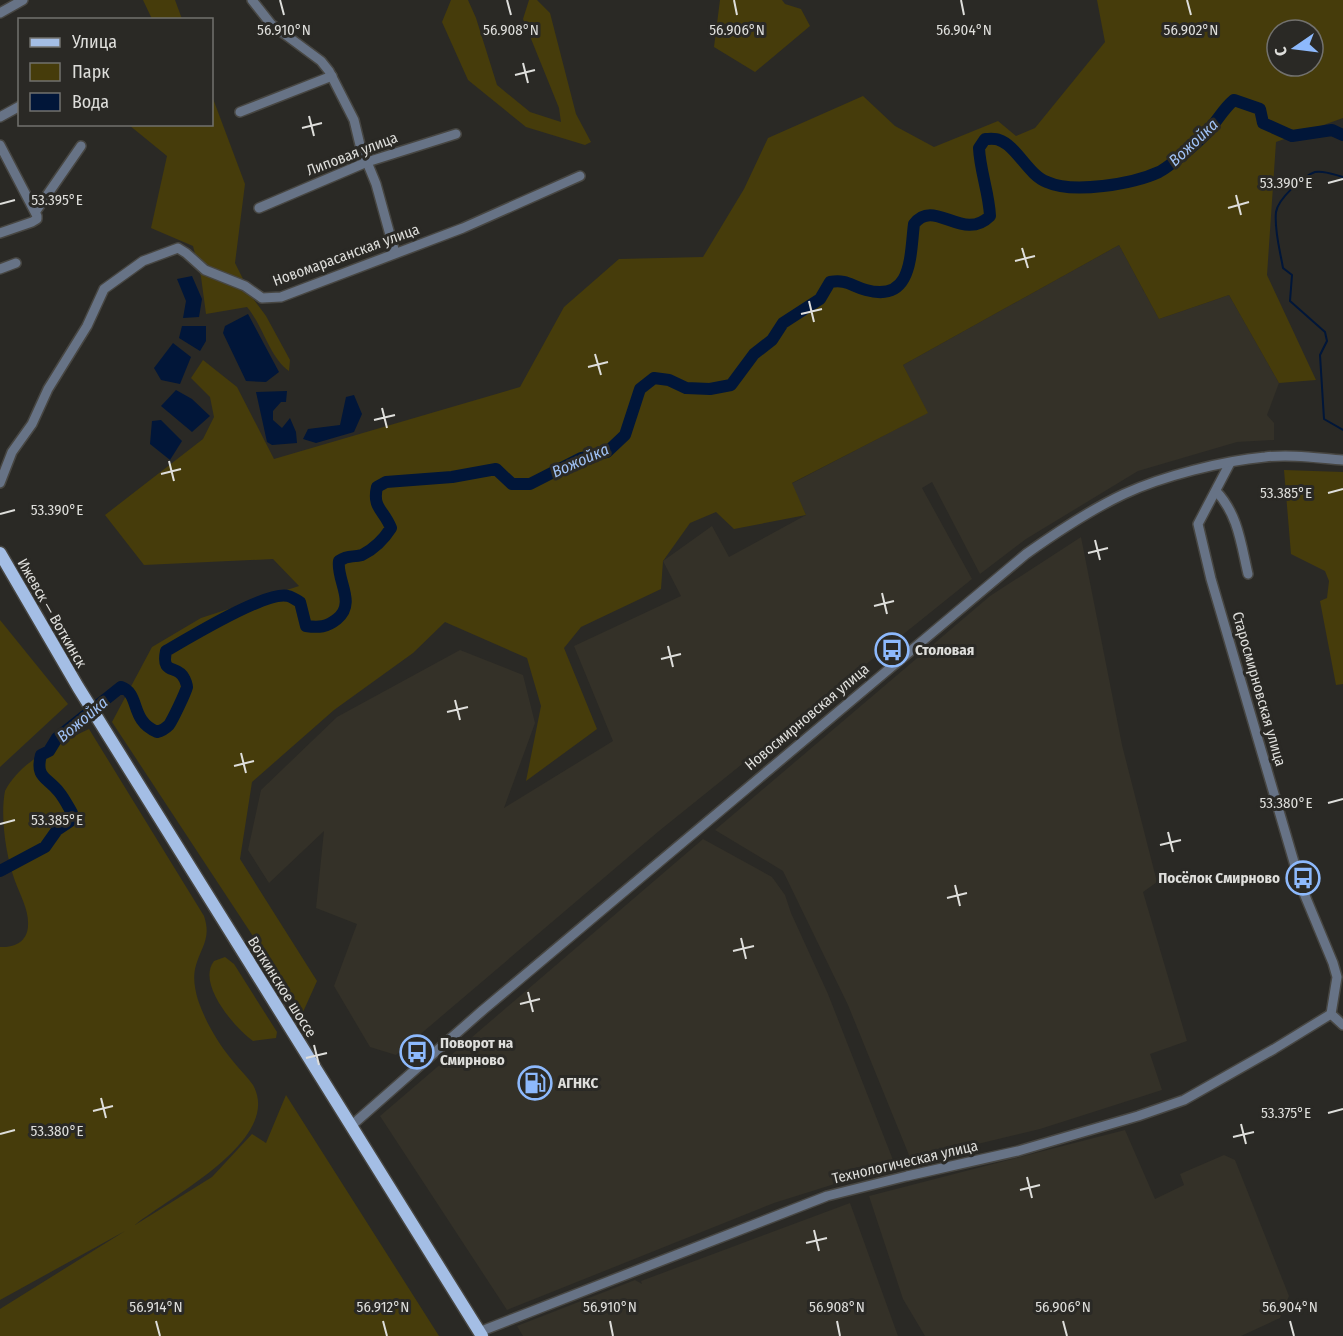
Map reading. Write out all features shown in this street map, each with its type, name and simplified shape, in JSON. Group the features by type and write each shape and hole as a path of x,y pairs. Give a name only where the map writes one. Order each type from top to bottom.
{"main road":[{"name":"Ижевск — Воткинск","path":"0,553 114,746"},
{"name":"Воткинское шоссе","path":"114,746 481,1334"}],"street":[{"path":"0,13 23,0"},
{"path":"252,0 271,24 321,61 332,76 354,120 376,184 395,253"},
{"path":"240,112 332,76"},
{"path":"0,117 18,107"},
{"name":"Липовая улица","path":"259,208 367,162 456,134"},
{"path":"0,145 36,215"},
{"path":"0,233 36,215 81,146"},
{"name":"Новомарасанская улица","path":"0,483 12,452 32,424 48,389 87,326 104,289 143,261 178,248 205,270 245,286 262,298 281,297 463,228 580,176"},
{"path":"0,270 16,262"},
{"name":"Новосмирновская улица","path":"351,1126 483,1010 698,828 1026,554 1060,530 1125,494 1184,474 1266,457 1302,456 1343,460"},
{"name":"Старосмирновская улица","path":"1230,463 1198,524 1295,867 1337,977 1331,1014"},
{"path":"1216,491 1227,502 1236,520 1248,574"},
{"path":"1331,1014 1343,1025"},
{"name":"Технологическая улица","path":"481,1334 827,1196 1018,1151 1184,1100 1331,1014"}],"shaded area":[{"path":"1119,245 1159,319 1229,295 1279,383 1267,415 1274,423 1274,440 1237,442 1138,471 1026,539 980,574 932,482 922,488 972,579 659,831 396,1055 370,1047 334,986 357,924 316,908 324,831 269,883 248,850 261,790 337,717 460,650 523,675 535,723 504,808 613,741 574,646 681,596 663,561 712,526 729,557 806,515 791,484 927,413 903,365"},
{"path":"1081,537 1122,745 1157,882 1143,892 1187,1041 1150,1054 1162,1090 1040,1129 911,1160 848,1005 783,871 715,830 990,596"},
{"path":"703,839 772,877 785,895 828,994 895,1165 774,1203 507,1310 380,1116"},
{"path":"1125,1130 1155,1199 1184,1185 1180,1174 1224,1155 1235,1160 1289,1296 1280,1318 1241,1336 925,1336 903,1299 869,1196"},
{"path":"850,1203 898,1336 523,1336 517,1326 635,1280 642,1284 641,1281"}],"green space":[{"path":"143,0 175,0 182,18 152,18"},
{"path":"451,0 468,0 497,85 530,112 561,122 559,108 523,19 529,0 537,0 550,13 576,114 591,142 585,145 526,127 468,80 442,22"},
{"path":"720,0 782,0 785,4 801,9 810,26 755,72 714,47"},
{"path":"1097,0 1343,0 1343,118 1276,142 1267,275 1316,380 1279,383 1229,295 1159,319 1119,245 903,365 928,413 792,483 806,515 734,529 716,512 690,523 663,561 661,589 581,627 564,648 597,729 526,781 541,706 527,658 445,622 413,653 334,710 252,782 240,859 317,981 303,1012 112,722 152,647 201,618 299,586 273,559 144,565 105,515 203,439 214,417 210,397 191,378 203,360 237,387 274,459 520,387 564,307 619,259 703,257 744,189 768,138 863,96 895,126 934,147 998,121 1016,136 1035,128 1105,42"},
{"path":"213,99 245,184 235,263 252,297 266,316 290,360 289,371 277,358 247,307 206,314 201,277 193,246 151,228 167,156 130,126 213,126"},
{"path":"1284,470 1343,472 1343,684 1336,685 1320,601 1327,598 1329,581 1325,571 1291,554"},
{"path":"0,620 68,704 0,767"},
{"path":"89,729 204,916 206,938 194,973 198,1000 217,1039 253,1085 258,1106 252,1126 237,1147 194,1184 135,1225 212,1177 252,1134 266,1143 286,1095 439,1336 0,1336 0,1309 125,1231 0,1300 0,947 20,942 26,935 28,925 26,908 15,881 7,848 3,813 5,791 12,780 31,761"},
{"path":"225,957 234,964 277,1032 276,1038 253,1041 237,1027 220,1005 210,982 210,971 214,961"}],"water":[{"path":"192,276 202,299 199,317 183,318 186,301 177,279"},
{"path":"248,314 279,372 266,382 246,381 223,333 225,326"},
{"path":"182,326 206,326 206,341 200,351 179,338"},
{"path":"173,343 191,357 180,384 161,380 154,368"},
{"path":"176,390 192,399 210,416 192,432 161,406"},
{"path":"287,391 286,402 281,402 273,411 273,420 282,428 290,418 296,432 297,443 272,445 267,442 256,392"},
{"path":"354,395 362,414 354,432 316,443 303,439 308,429 340,425 346,397"},
{"path":"161,420 182,441 170,460 150,444 152,421"}],"waterway":[{"name":"Вожойка","path":"0,871 45,847 57,830 69,822 72,813 61,794 43,776 40,768 41,755 49,751 57,738 121,687 131,695 142,721 148,727 157,732 169,725 187,687 181,674 166,664 166,651 227,617 263,600 278,596 288,596 300,602 306,626 330,624 343,613 346,599 339,561 366,553 391,528 377,504 377,487 386,482 452,477 496,469 512,484 530,484 581,458 607,452 625,435 640,389 654,378 669,380 686,388 710,389 731,385 754,354 772,340 783,323 820,299 830,282 845,282 866,290 881,292 893,290 901,283 909,262 914,224 922,217 931,215 970,225 980,223 990,216 979,148 985,139 996,139 1005,143 1034,173 1047,182 1058,186 1087,187 1119,184 1159,172 1199,140 1234,100 1260,109 1263,123 1292,136 1332,130 1343,135"},
{"path":"1343,177 1322,172 1310,174 1281,201 1276,212 1283,268 1292,275 1290,301 1325,332 1327,341 1320,355 1324,419 1343,430"}],"place":[{"name":"Столовая","path":"892,650"},
{"name":"Посёлок Смирново","path":"1303,878"},
{"name":"Поворот на Смирново","path":"417,1052"},
{"name":"АГНКС","path":"535,1083"}]}
